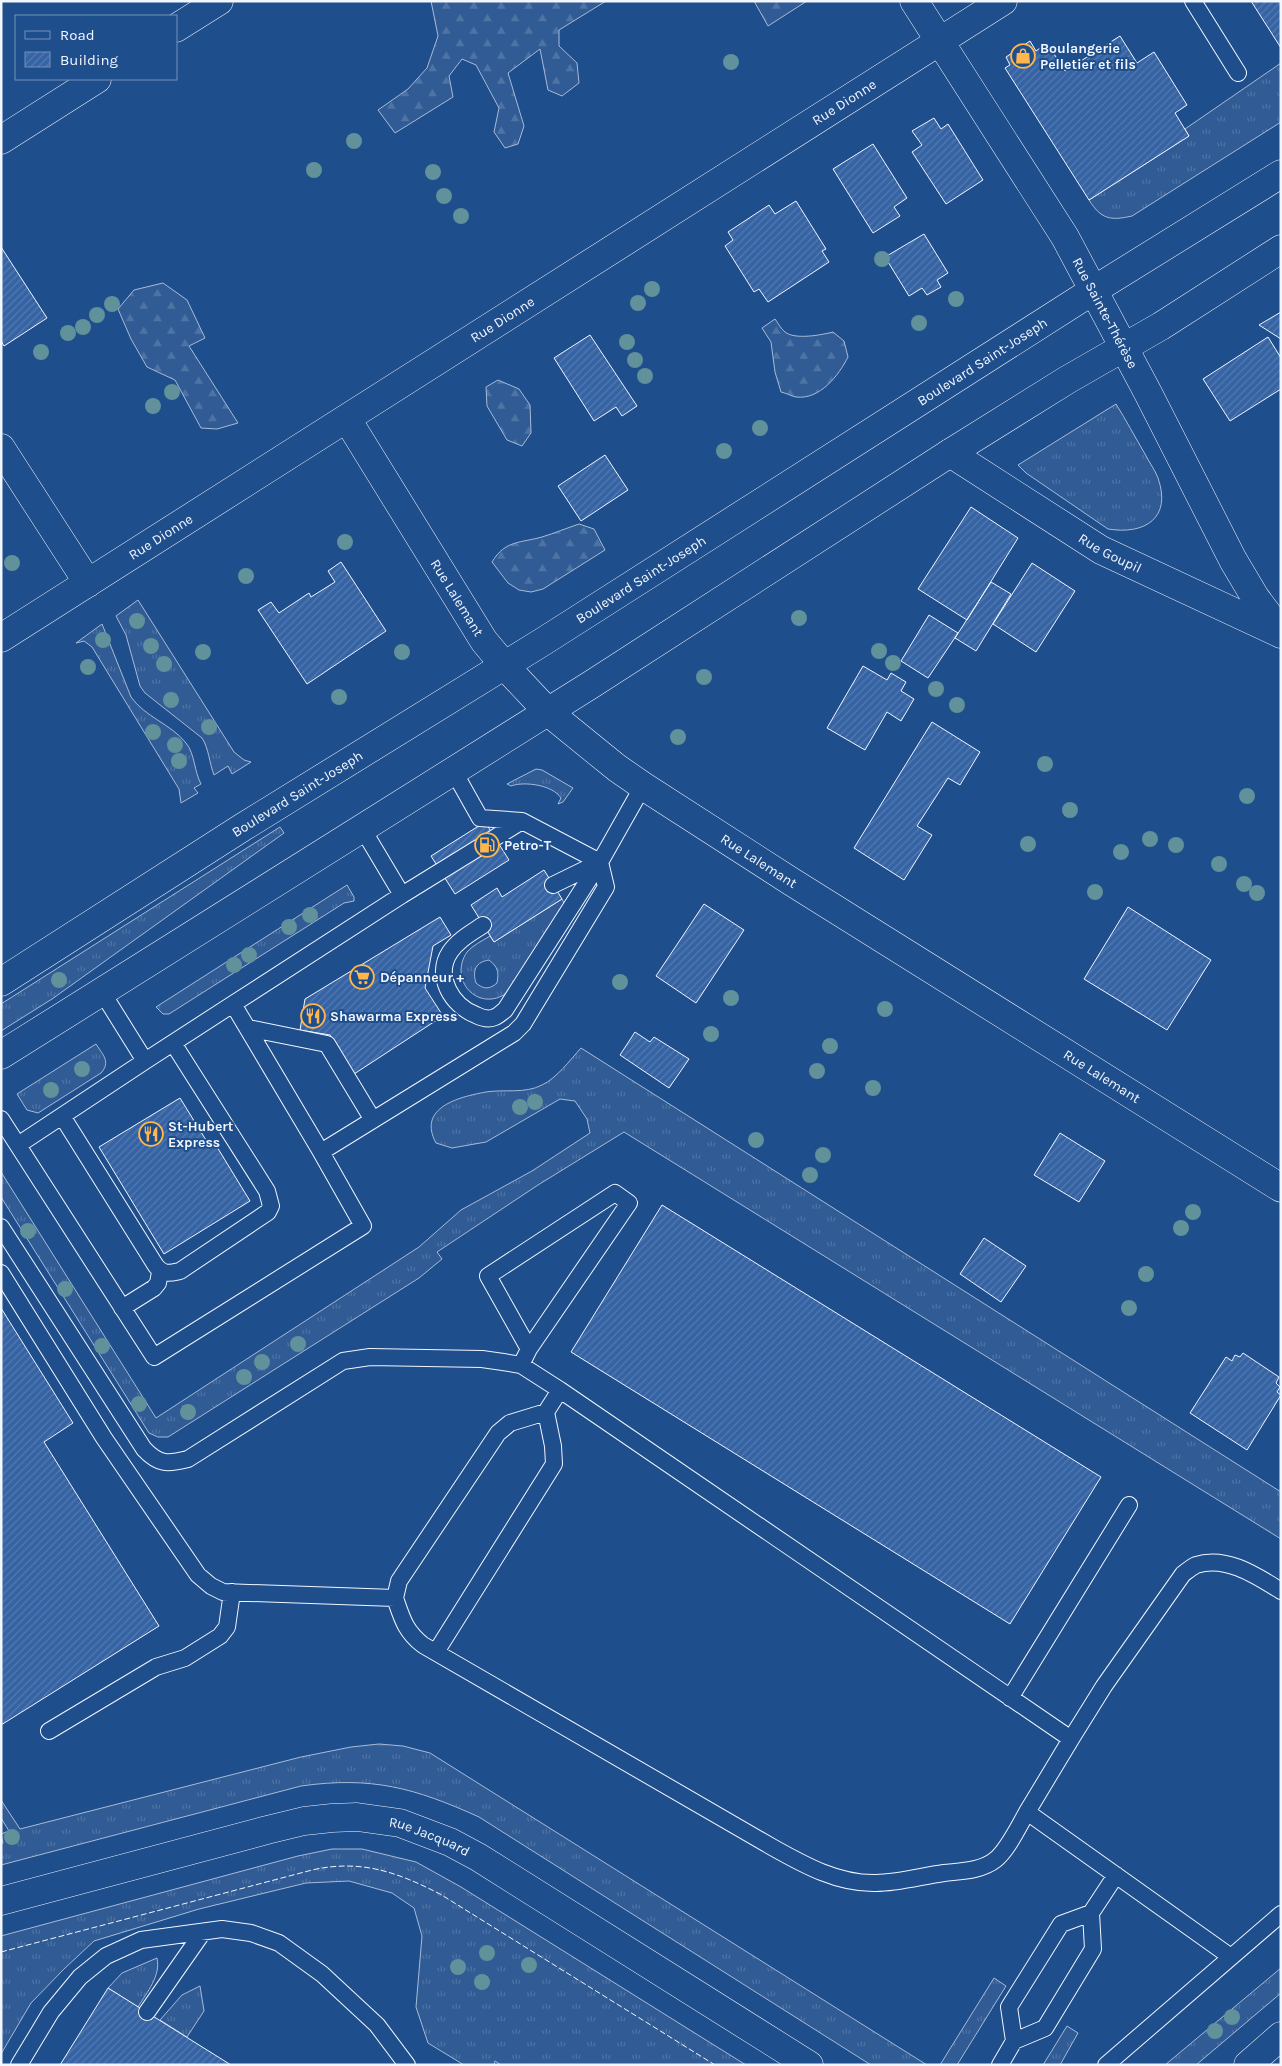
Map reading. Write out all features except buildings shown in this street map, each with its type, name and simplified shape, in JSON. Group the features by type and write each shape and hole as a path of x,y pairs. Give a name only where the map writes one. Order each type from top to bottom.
{"street":[{"path":"178,27 219,1"},
{"name":"Rue Sainte-Thérèse","path":"914,1 1065,237 1233,560 1255,597 1281,633"},
{"name":"Rue Dionne","path":"1,638 1003,1"},
{"path":"1,140 95,80"},
{"name":"Boulevard Saint-Joseph","path":"1,982 243,827 504,666 1094,290 1281,174"},
{"path":"1,1055 548,712 950,453 1067,380 1161,326 1281,249"},
{"name":"Rue Lalemant","path":"347,419 476,631 504,666 548,712 617,768 643,786 792,882 1281,1188"},
{"path":"1,448 88,583"},
{"name":"Rue Goupil","path":"950,453 1101,550 1281,633"},
{"name":"Rue Jacquard","path":"1,1901 304,1821 357,1817 393,1822 450,1842 478,1857 808,2065"},
{"path":"1248,2065 1281,2036"}],"lane":[{"path":"1193,1 1238,73"},
{"path":"321,1152 514,1033 523,1024 606,887 600,862 522,821 480,818 453,770"},
{"path":"483,925 458,942 449,954 444,971 446,985 455,1001 467,1012 482,1018 494,1018 505,1010 600,862 643,786"},
{"path":"18,1145 233,1004 522,821"},
{"path":"362,828 402,896"},
{"path":"553,885 600,862"},
{"path":"102,992 145,1061"},
{"path":"1,1119 154,1358 363,1226 233,1004"},
{"path":"248,1028 327,1044 372,1120"},
{"path":"160,1272 180,1271 268,1212 271,1206 267,1191 173,1043"},
{"path":"62,1116 160,1272 158,1283 154,1288 122,1308"},
{"path":"522,1365 529,1349 629,1203 616,1194 488,1276 529,1349"},
{"path":"1,1227 144,1449 152,1457 162,1462 174,1462 188,1458 343,1360 370,1357 463,1359 489,1360 522,1365 1071,1739"},
{"path":"1,1273 104,1438 198,1575 211,1586 223,1592 396,1598"},
{"path":"560,1390 546,1412 510,1423 498,1433 399,1581 396,1598 411,1636 802,1864 856,1882 877,1883 979,1868 995,1860 1002,1853 1104,1686 1183,1574 1196,1565 1213,1563 1232,1566 1259,1577 1281,1591"},
{"path":"436,1652 554,1464 554,1446 546,1412"},
{"path":"1010,1698 1129,1505"},
{"path":"49,1731 156,1666 184,1658 220,1636 227,1628 232,1592"},
{"path":"1027,1812 1231,1957"},
{"path":"1000,2065 1014,2041 1045,2028 1093,1950 1091,1913 1116,1875"},
{"path":"1014,2041 1009,2007 1061,1924 1091,1913"},
{"path":"1106,2065 1281,1914"},
{"path":"19,2065 52,2012 80,1977 106,1956 141,1940 222,1930 251,1933 279,1943 322,1974 377,2025 407,2065"},
{"path":"148,2012 203,1932"}],"green space":[{"path":"431,1 606,1 559,30 559,46 577,63 579,83 562,96 548,90 540,49 508,73 524,126 518,144 505,148 494,132 499,108 476,65 462,59 449,76 453,97 395,133 378,110 408,89 427,68 438,36"},
{"path":"754,1 807,1 768,26"},
{"path":"1281,63 1281,122 1132,216 1107,217 1102,215 1093,206 1089,200 1189,136 1185,129"},
{"path":"163,283 187,300 205,338 189,346 238,423 217,429 201,428 175,380 147,367 131,339 118,309 134,290"},
{"path":"775,319 784,331 795,336 833,332 844,341 848,357 828,385 813,395 796,397 781,392 775,372 771,342 762,328"},
{"path":"498,380 519,389 530,405 531,433 522,446 507,440 487,406 486,387"},
{"path":"1116,404 1155,472 1161,492 1161,504 1158,513 1152,521 1144,526 1133,529 1108,529 1026,473 1018,465"},
{"path":"579,524 594,529 605,550 543,589 531,592 519,590 508,583 492,562 508,546"},
{"path":"138,600 234,752 244,760 251,762 232,774 228,766 214,775 202,738 145,693 140,686 126,635 116,616"},
{"path":"102,624 131,697 143,710 180,736 189,747 201,784 194,788 198,793 181,803 179,789 92,647 84,641 76,643"},
{"path":"536,769 542,770 573,788 563,802 558,804 561,798 545,787 530,784 511,786 507,784"},
{"path":"280,827 284,833 52,999 1,1031 1,1004"},
{"path":"347,885 354,897 354,901 344,903 169,1014 163,1014 156,1007"},
{"path":"562,899 564,903 507,993 496,998 486,999 469,991 461,973 462,963 467,952 478,943 490,936 494,942","holes":["489,960 497,970 497,983 492,987 484,988 476,983 476,967 485,961"]},
{"path":"96,1044 106,1062 101,1073 38,1113 27,1110 17,1094"},
{"path":"581,1048 1281,1492 1281,1539 624,1132 538,1185 437,1252 442,1259 419,1278 168,1437 158,1437 149,1433 1,1197 1,1172 156,1418 419,1247 461,1210 532,1171 590,1133 587,1119 575,1101 560,1099 486,1142 452,1148 436,1143 432,1131 432,1121 436,1113 443,1106 475,1094 535,1088 548,1082"},
{"path":"379,1744 403,1746 430,1753 927,2065 871,2065 479,1817 434,1799 393,1787 350,1783 301,1786 1,1865 1,1844 3,1843 1,1834 9,1831 1,1818 1,1800 20,1829 301,1757 351,1747"},
{"path":"332,1849 362,1849 416,1862 461,1887 746,2065 501,2065 495,2061 494,2065 464,2065 428,2043 416,2007 422,1936 414,1908 392,1893 349,1881 306,1883 199,1909 94,1941 31,2003 1,2054 1,1936 298,1856"},
{"path":"157,1958 158,1965 155,1977 138,2007 108,1988 122,1973"},
{"path":"1281,1968 1281,1993 1196,2065 1165,2065"},
{"path":"994,1978 1006,1986 957,2065 940,2065"},
{"path":"200,1986 204,2011 187,2037 160,2020 182,1995"},
{"path":"1067,2026 1078,2033 1060,2065 1043,2065"}],"fence":[{"path":"1,1952 312,1870 330,1867 363,1867 409,1879 440,1894 715,2065"}],"place":[{"name":"Boulangerie Pelletier et fils","path":"1023,56"},
{"name":"Petro-T","path":"487,845"},
{"name":"Dépanneur +","path":"362,977"},
{"name":"Shawarma Express","path":"313,1016"},
{"name":"St-Hubert Express","path":"151,1134"}]}
